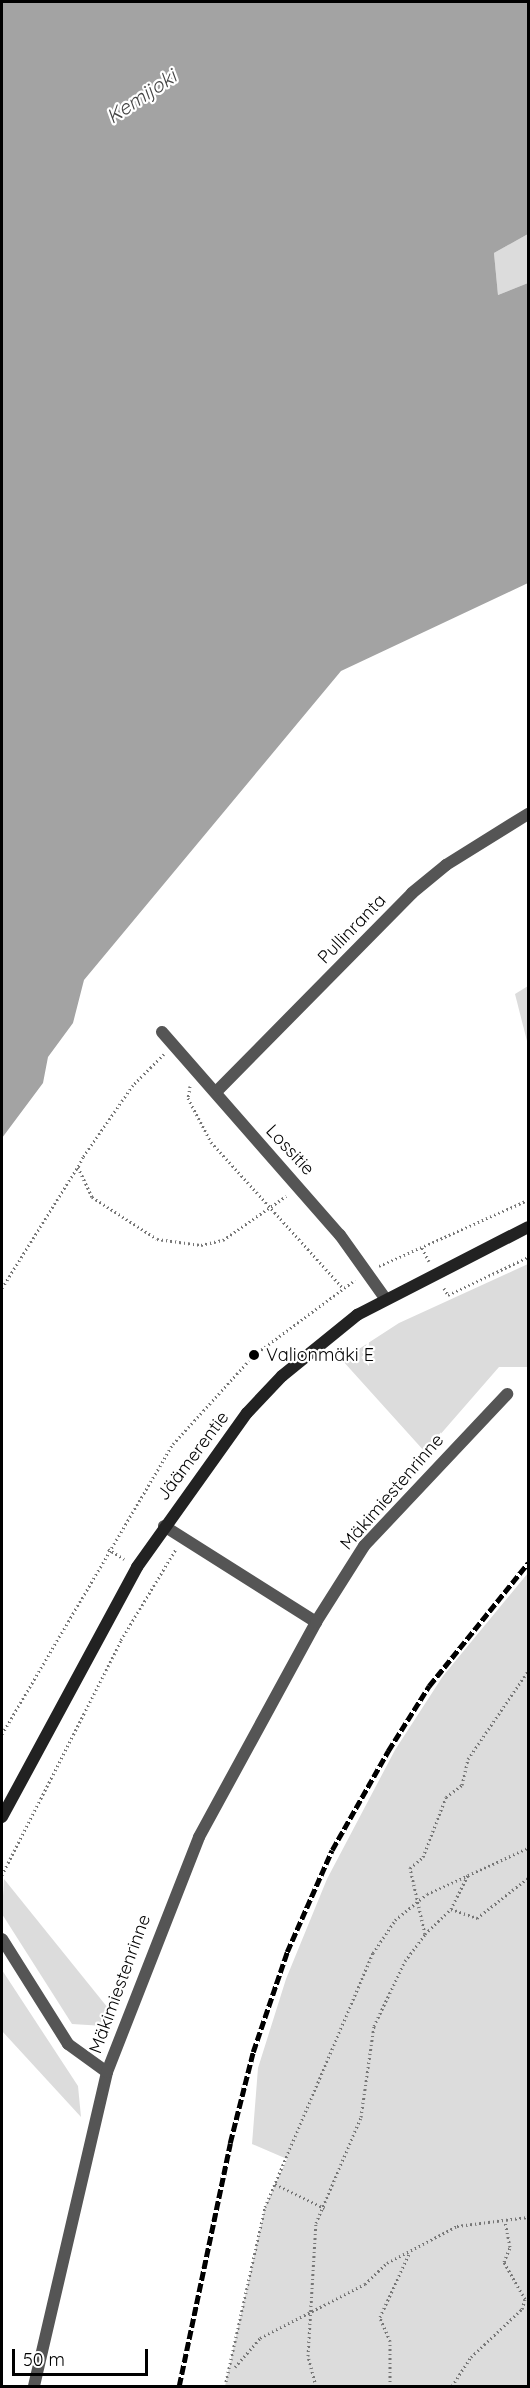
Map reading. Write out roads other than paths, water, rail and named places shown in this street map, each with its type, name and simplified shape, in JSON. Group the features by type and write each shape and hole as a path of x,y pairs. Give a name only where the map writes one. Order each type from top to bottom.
{"main road":[{"name":"Jäämerentie","path":"2,1817 164,1526 282,1376 385,1298 528,1227"}],"street":[{"name":"Pullinranta","path":"218,1090 412,893 474,846 528,814"},
{"name":"Lossitie","path":"162,1032 172,1046 218,1090 299,1186 385,1298"},
{"name":"Mäkimiestenrinne","path":"34,2386 107,2072 199,1837 316,1622 364,1546 507,1394"},
{"path":"164,1526 316,1622"},
{"path":"2,1939 68,2044 107,2072"}],"water":[{"name":"Kemijoki","path":"2,2 528,2 528,234 494,253 498,295 528,283 528,583 341,671 84,980 73,1023 48,1057 43,1083 2,1138"}],"railway":[{"path":"179,2386 230,2143 253,2052 287,1952 332,1850 388,1751 429,1686 528,1563"}],"place":[{"name":"Valionmäki E","path":"254,1355"}]}
